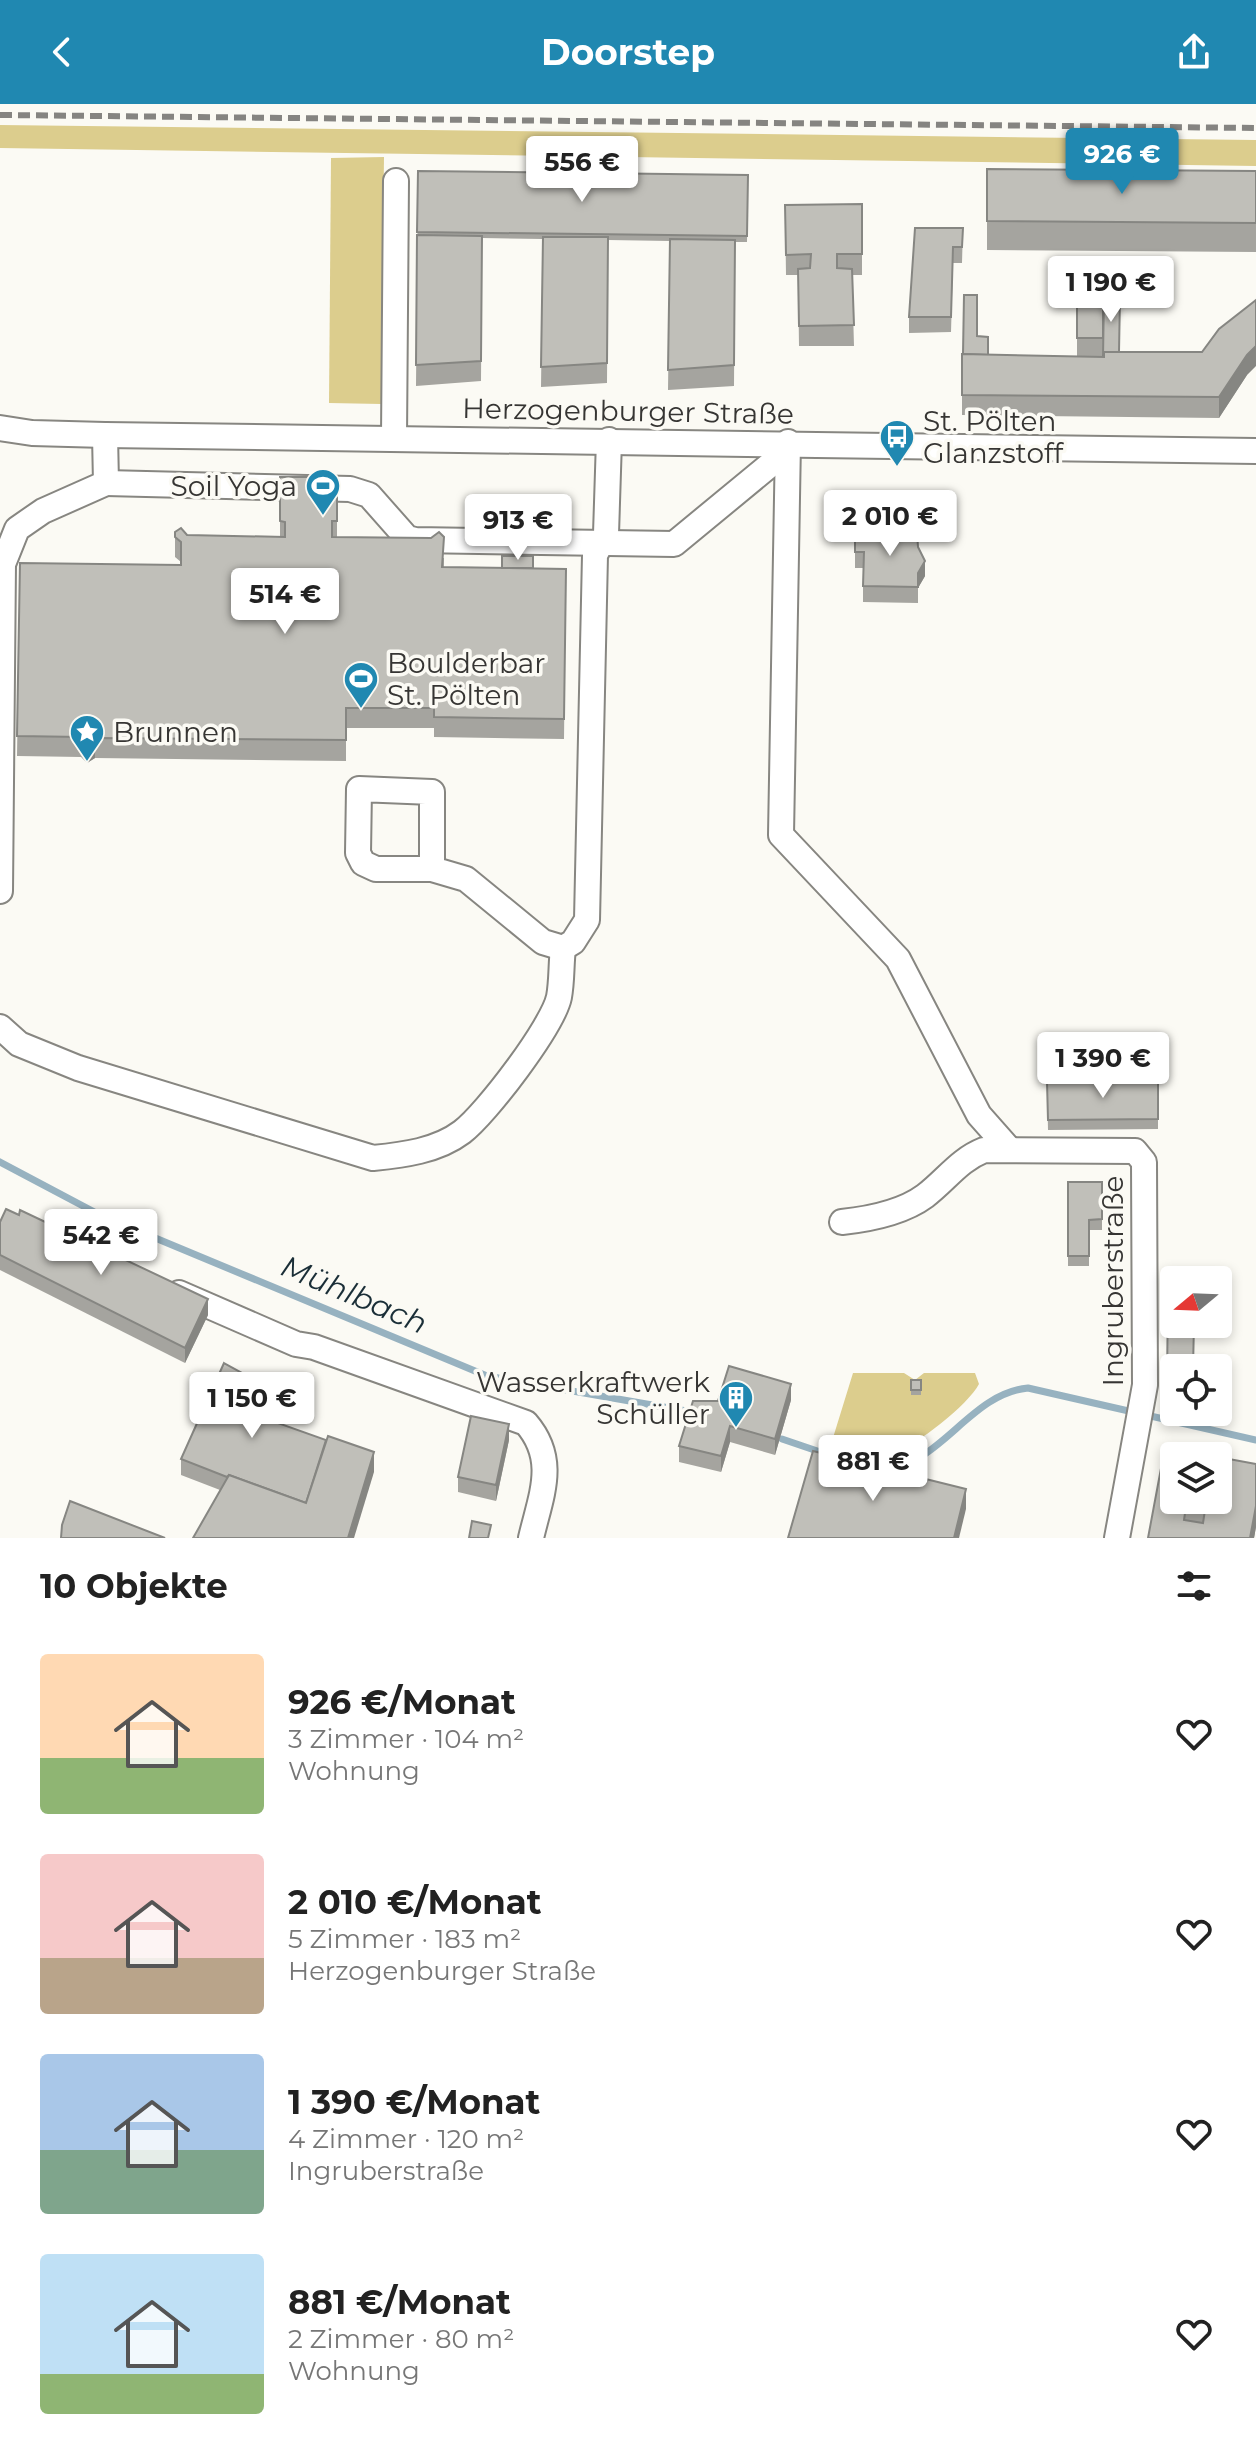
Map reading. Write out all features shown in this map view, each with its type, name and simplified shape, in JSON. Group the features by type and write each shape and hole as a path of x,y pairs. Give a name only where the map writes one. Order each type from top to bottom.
{"street":[{"path":"394,438 396,181"},
{"name":"Herzogenburger Straße","path":"0,428 32,433 105,435 1256,451"},
{"path":"105,435 106,483"},
{"path":"432,869 466,879 543,942 563,948 573,942 587,920 595,555 606,534 609,440"},
{"path":"0,891 3,564 17,529 43,511 106,483 350,489 369,495 407,538 415,540 674,544 788,446"},
{"path":"788,446 781,835 898,959 979,1115 1010,1150"},
{"path":"0,1027 19,1044 78,1068 373,1158 413,1155 461,1133 498,1093 535,1041 559,999 563,948"},
{"path":"842,1222 874,1219 924,1197 965,1157 984,1150 1010,1150"},
{"name":"Ingruberstraße","path":"1010,1150 1135,1151 1144,1162 1144,1395 1117,1538"},
{"path":"157,1283 296,1344 314,1347 526,1423 538,1437 546,1464 531,1538"}],"shaded area":[{"path":"0,125 1256,140 1256,166 0,148"},
{"path":"384,157 381,404 329,403 331,158"},
{"path":"853,1373 904,1373 915,1380 924,1373 975,1373 979,1384 964,1403 927,1434 903,1449 878,1454 832,1441"}],"building":[{"path":"987,169 1256,171 1256,223 987,221"},
{"path":"418,171 748,175 747,236 417,232"},
{"path":"862,204 862,254 837,254 837,268 852,269 854,325 799,326 798,269 810,268 811,254 786,255 785,205"},
{"path":"915,228 963,228 962,247 953,247 951,317 909,317"},
{"path":"417,235 482,236 481,361 416,365"},
{"path":"543,237 608,237 607,363 541,367"},
{"path":"670,239 735,240 734,365 668,370"},
{"path":"1077,271 1103,271 1103,338 1077,338"},
{"path":"964,295 977,295 977,336 988,337 988,355 963,354"},
{"path":"1104,296 1120,297 1119,352 1104,352 1103,357"},
{"path":"1256,300 1256,346 1219,397 962,395 962,354 1104,357 1104,352 1202,352 1219,329"},
{"path":"280,477 337,477 337,521 332,521 332,537 431,538 439,532 444,537 442,567 566,569 564,719 434,717 434,708 346,708 346,740 95,738 87,743 81,737 17,736 20,563 181,565 181,542 175,537 175,532 181,528 187,535 285,537 285,522 280,521"},
{"path":"855,530 917,532 918,547 925,561 918,573 918,587 863,586 864,552 855,552"},
{"path":"502,556 533,556 533,568 502,568"},
{"path":"1158,1081 1158,1119 1048,1120 1047,1082"},
{"path":"1068,1182 1102,1182 1102,1219 1089,1220 1089,1256 1068,1256"},
{"path":"6,1209 19,1215 20,1210 208,1299 185,1348 0,1255 0,1222"},
{"path":"1167,1338 1194,1338 1193,1354 1167,1354"},
{"path":"224,1363 271,1389 258,1416 326,1440 306,1503 181,1459"},
{"name":"Wasserkraftwerk Schüller","path":"729,1366 791,1384 775,1439 730,1426 721,1456 679,1446 693,1401 718,1401"},
{"path":"911,1380 921,1380 921,1390 911,1390"},
{"path":"471,1416 509,1424 496,1485 458,1477"},
{"path":"328,1436 374,1452 348,1538 193,1538 229,1475 306,1503"},
{"path":"813,1451 966,1489 954,1538 788,1538"},
{"path":"1232,1460 1256,1464 1256,1506 1250,1538 1148,1538 1160,1474 1160,1514 1185,1514 1184,1520 1203,1523 1204,1514 1232,1514"},
{"path":"70,1501 165,1538 61,1538"},
{"path":"472,1521 491,1525 488,1538 469,1538"}],"waterway":[{"name":"Mühlbach","path":"0,1162 100,1215 487,1376 698,1413"},
{"name":"Mühlbach","path":"882,1470 922,1456 989,1403 1007,1393 1028,1388 1256,1440"},
{"name":"Mühlbach","path":"782,1439 832,1456"}],"railway":[{"path":"0,115 1256,128"}],"place":[{"name":"St. Pölten Glanzstoff","path":"897,468"},
{"name":"Soil Yoga","path":"323,517"},
{"name":"Boulderbar St. Pölten","path":"361,710"},
{"name":"Brunnen","path":"87,763"},
{"name":"Wasserkraftwerk Schüller","path":"736,1429"}]}
